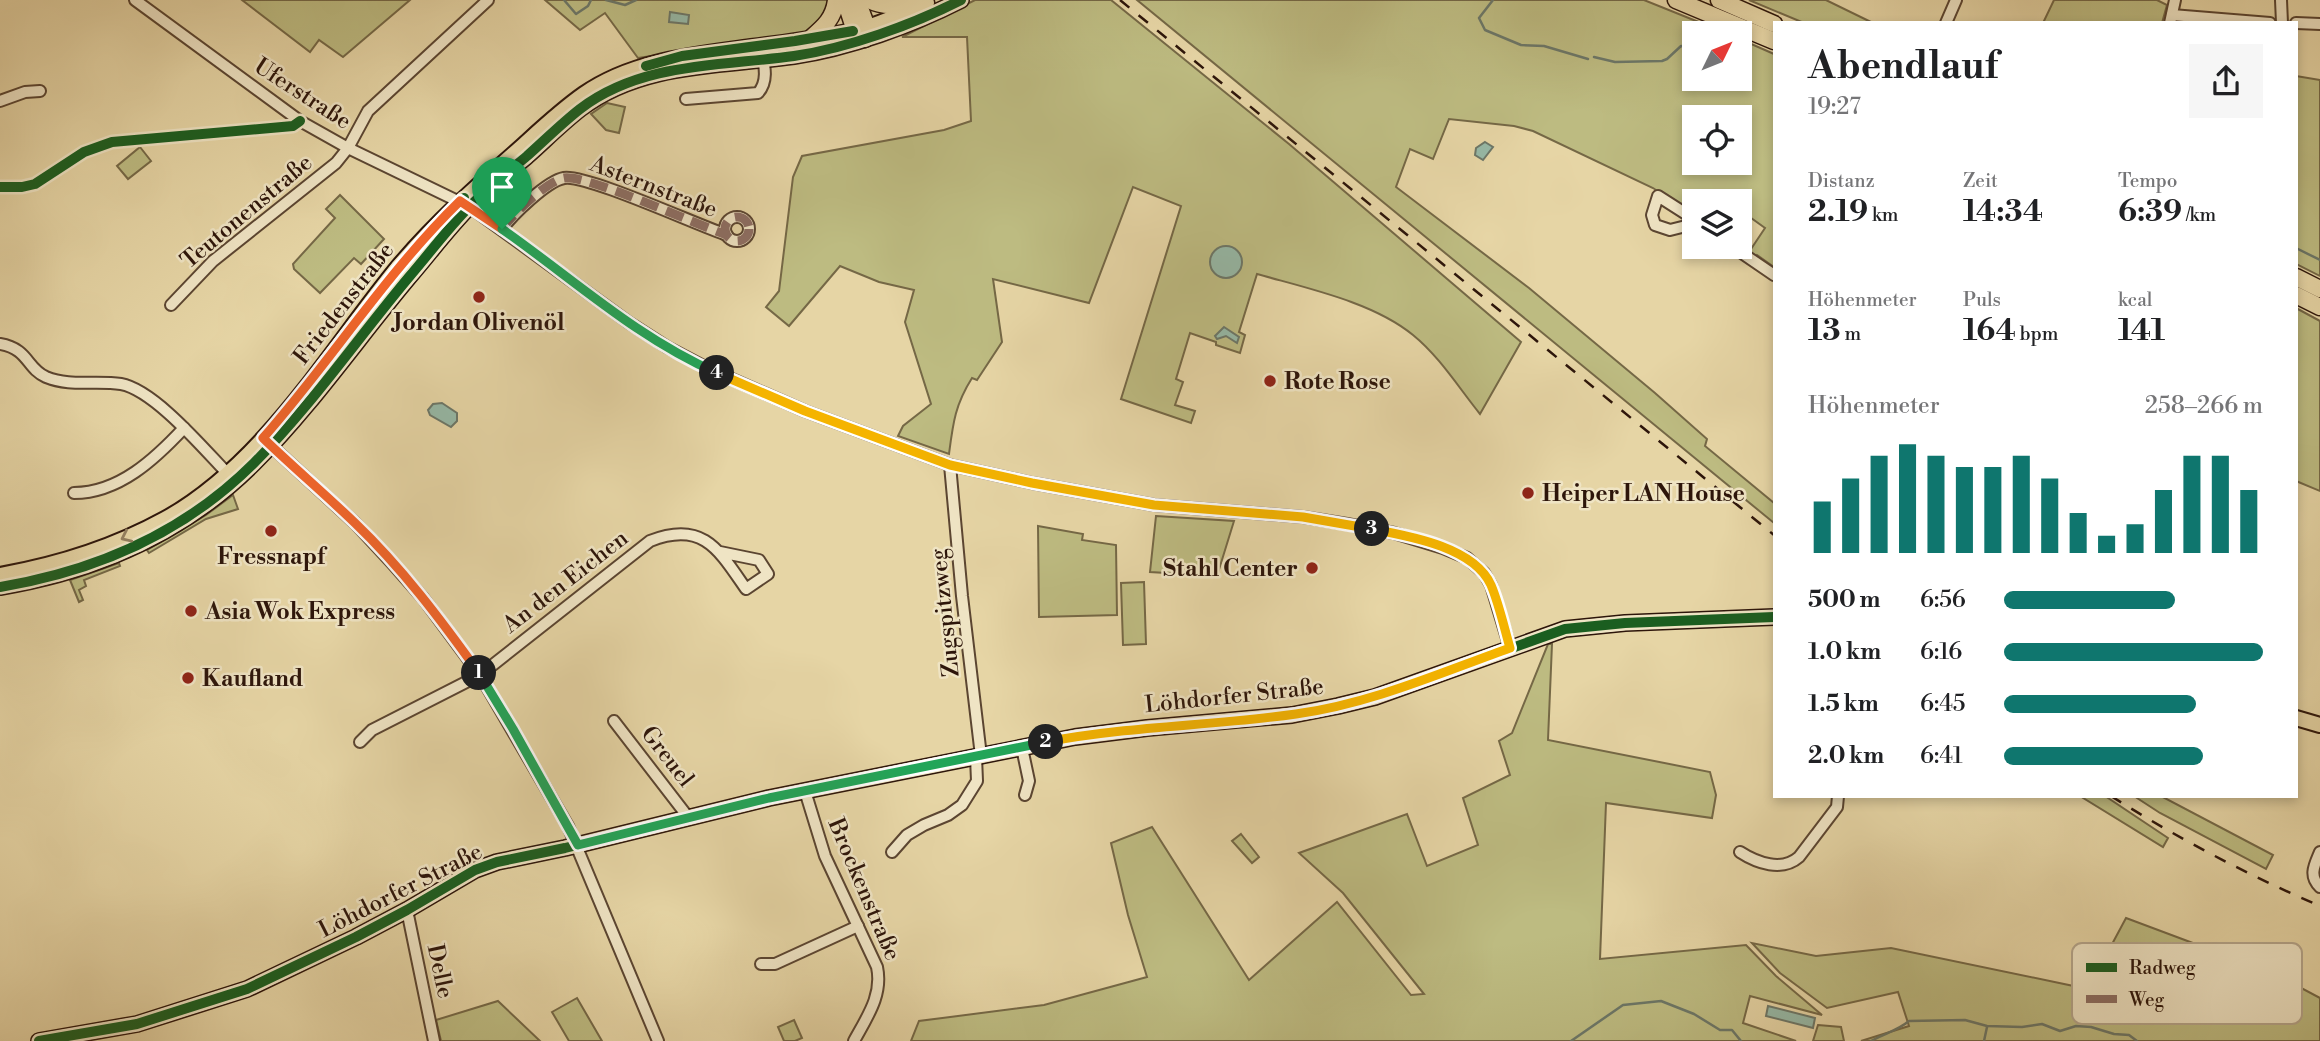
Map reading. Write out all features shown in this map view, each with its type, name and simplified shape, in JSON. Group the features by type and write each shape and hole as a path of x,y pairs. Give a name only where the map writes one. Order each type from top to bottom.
{"highway":[{"path":"811,38 830,19 836,0"},
{"path":"845,0 862,32"},
{"path":"857,0 862,32"},
{"path":"869,0 897,6 930,2"},
{"path":"1676,0 1773,41"},
{"path":"1719,0 1773,24"},
{"path":"2298,278 2320,289"},
{"path":"2298,296 2320,307"}],"main road":[{"path":"862,32 961,0"},
{"path":"862,32 930,2"},
{"name":"Friedenstraße","path":"0,587 64,573 140,545 209,502 234,481 267,442 324,384 465,204 578,111 617,86 652,75 762,53 811,38 862,32"},
{"name":"Friedenstraße","path":"762,53 796,55 862,32"},
{"name":"Friedenstraße","path":"0,575 61,562 104,547 166,518 202,494 267,442"},
{"name":"Löhdorfer Straße","path":"39,1041 137,1024 225,997 299,965 407,910 484,866 804,791 1111,731 1292,715 1338,706 1375,696 1565,629 1773,617"},
{"path":"2298,719 2320,725"}],"street":[{"name":"Uferstraße","path":"135,0 300,121 348,148 465,204 628,322 698,364 805,411 950,465 1154,505 1303,517 1347,524 1394,533 1443,548 1468,558 1484,573 1491,586 1510,648"},
{"name":"Teutonenstraße","path":"171,305 213,261 335,163 348,148 368,111 488,0"},
{"path":"1947,21 1956,0"},
{"path":"2175,0 2171,19 2220,21"},
{"path":"2281,0 2282,21"},
{"path":"2298,23 2320,24"},
{"path":"686,99 758,93 765,81 762,53"},
{"path":"0,101 25,92 40,91"},
{"name":"Asternstraße","path":"502,229 549,185 572,177 727,236"},
{"path":"1750,259 1773,274"},
{"path":"0,344 21,351 40,373 55,380 129,386 184,428 227,473"},
{"path":"74,493 107,487 142,467 184,428"},
{"path":"267,442 393,562 480,674 578,845 658,1041"},
{"name":"Zugspitzweg","path":"892,852 906,835 948,815 962,804 977,781 979,756 950,465"},
{"name":"An den Eichen","path":"360,741 372,730 480,674 650,541 668,535 683,534 702,539 720,552"},
{"name":"Greuel","path":"614,721 688,817"},
{"path":"1022,748 1028,781 1025,795"},
{"name":"Brockenstraße","path":"804,791 825,856 877,967 879,983 876,1000 854,1041"},
{"path":"1740,852 1758,862 1783,865 1790,863 1799,857 1837,807 1838,798"},
{"path":"2320,852 2313,872 2315,882 2320,887"},
{"name":"Delle","path":"407,910 434,1041"},
{"path":"761,964 775,964 858,926"}],"shaded area":[{"path":"242,0 410,0 343,57 319,40 310,52"},
{"path":"545,0 832,0 831,9 806,33 638,58 605,13 580,30"},
{"path":"975,0 1111,0 1289,144 1521,342 1480,414 1431,353 1397,323 1338,297 1257,274 1239,332 1245,335 1240,353 1190,333 1176,379 1183,382 1175,405 1195,411 1191,423 1121,399 1181,206 1133,187 1089,303 993,279 1002,342 977,380 972,378 962,397 949,454 898,436 903,426 931,404 905,322 914,290 879,282 840,266 789,326 766,307 779,291 793,177 802,156 944,130 971,121 967,37 902,37"},
{"path":"1137,0 1644,0 1696,21 1682,21 1682,91 1752,91 1752,44 1773,54 1773,266 1752,254 1752,248 1765,228 1752,219 1752,189 1682,189 1682,207 1653,188 1533,131 1514,126 1449,119 1433,159 1410,149 1396,187 1529,288 1707,439 1705,446 1773,502 1773,522"},
{"path":"1749,0 1826,0 1869,21 1799,21"},
{"path":"2054,0 2157,0 2167,5 2163,21 2044,21"},
{"path":"670,12 689,15 688,24 669,22"},
{"path":"2298,76 2320,80 2320,276 2298,265"},
{"path":"607,103 625,107 619,133 606,130 591,114"},
{"path":"1485,142 1493,147 1483,160 1475,155 1476,148"},
{"path":"140,147 151,161 128,179 117,166"},
{"path":"340,195 384,239 361,264 354,258 320,293 294,269 293,264 335,218 326,209"},
{"path":"1226,246 1237,251 1242,262 1237,273 1226,278 1215,273 1210,262 1215,251"},
{"path":"2298,309 2320,321 2320,491 2298,482"},
{"path":"1224,327 1239,337 1237,343 1226,336 1217,339 1215,336"},
{"path":"442,403 457,413 457,421 451,427 430,415 428,410 433,404"},
{"path":"233,495 238,509 206,519 149,553 147,550 206,515"},
{"path":"1156,516 1234,521 1217,576 1150,572"},
{"path":"1038,526 1083,534 1082,540 1116,545 1117,615 1039,617"},
{"path":"119,563 120,566 84,580 86,586 79,590 83,600 79,602 70,580"},
{"path":"1144,582 1146,644 1123,645 1121,583"},
{"path":"1548,644 1552,644 1548,740 1710,772 1716,795 1712,818 1606,803 1600,959 1746,945 1776,976 1822,1015 1750,996 1743,1023 1796,1041 911,1041 919,1021 1044,1005 1147,977 1128,915 1111,843 1152,827 1249,980 1337,902 1411,995 1424,994 1343,893 1299,853 1407,814 1427,866 1478,845 1463,798 1510,775 1499,741 1512,733"},
{"path":"2083,798 2108,798 2168,838 2163,847"},
{"path":"2137,798 2165,798 2273,855 2266,869"},
{"path":"1241,834 1259,857 1252,863 1232,841"},
{"path":"2126,918 2193,943 2113,943"},
{"path":"1752,943 1816,956 1891,948 2072,986 2072,1024 2302,1024 2302,988 2320,998 2320,1041 1861,1041 1909,1026 1898,992 1827,1008 1780,973"},
{"path":"577,998 602,1041 569,1041 552,1012"},
{"path":"498,1001 540,1041 441,1041 436,1020"},
{"path":"1768,1006 1815,1018 1813,1028 1766,1016"},
{"path":"794,1020 802,1038 784,1041 778,1027"},
{"path":"1818,1025 1841,1027 1844,1041 1813,1041"}],"waterway":[{"path":"564,0 576,14 588,6 591,0"},
{"path":"606,0 625,5 636,0"},
{"path":"1493,0 1479,18 1485,30 1521,45 1544,46 1588,59"},
{"path":"1594,57 1615,62 1662,61 1682,46"},
{"path":"2298,249 2320,260"},
{"path":"1571,1041 1623,1005 1661,1001 1694,1014 1720,1030 1732,1030 1741,1041"},
{"path":"1871,1041 1909,1021 1965,1020 1987,1026 2022,1027 2042,1024 2060,1031 2076,1026 2091,1027 2114,1034 2129,1035 2137,1041"},
{"path":"1984,1041 1987,1027"}],"railway":[{"path":"1120,0 1773,534"},
{"path":"2114,798 2213,855 2320,906"}],"marked path":[{"path":"502,229 540,192 564,178 595,184 727,235"},
{"path":"737,217 745,221 749,229 745,237 737,241 729,237 725,229 729,221 737,217"}],"cycle path":[{"path":"0,587 70,571 137,545 199,509 227,487 254,463 295,419 462,214 580,109 604,94 629,82 656,74 794,56 836,47 901,27 961,0"},
{"path":"646,66 682,56 853,31"},
{"path":"0,187 35,184 84,152 112,142 293,126 300,121"},
{"path":"318,372 398,268 464,198"},
{"path":"39,1041 137,1024 247,989 356,937 475,870 497,862 769,798 1075,737 1292,715 1338,706 1375,697 1565,629 1625,623 1773,617"}],"place":[{"name":"Jordan Olivenöl","path":"479,297"},
{"name":"Rote Rose","path":"1270,381"},
{"name":"Heiper LAN House","path":"1528,493"},
{"name":"Fressnapf","path":"271,531"},
{"name":"Stahl Center","path":"1312,568"},
{"name":"Asia Wok Express","path":"191,611"},
{"name":"Kaufland","path":"188,678"}],"route":[{"path":"460,201 502,229 628,322 667,347 709,369 805,411 950,465 1154,505 1303,517 1347,524 1394,533 1468,558 1487,577 1510,648 1375,696 1338,706 1292,715 1111,731 1075,737 769,798 578,845 513,729 454,637 412,584 367,535 263,438 296,401 398,268 460,201"}]}
